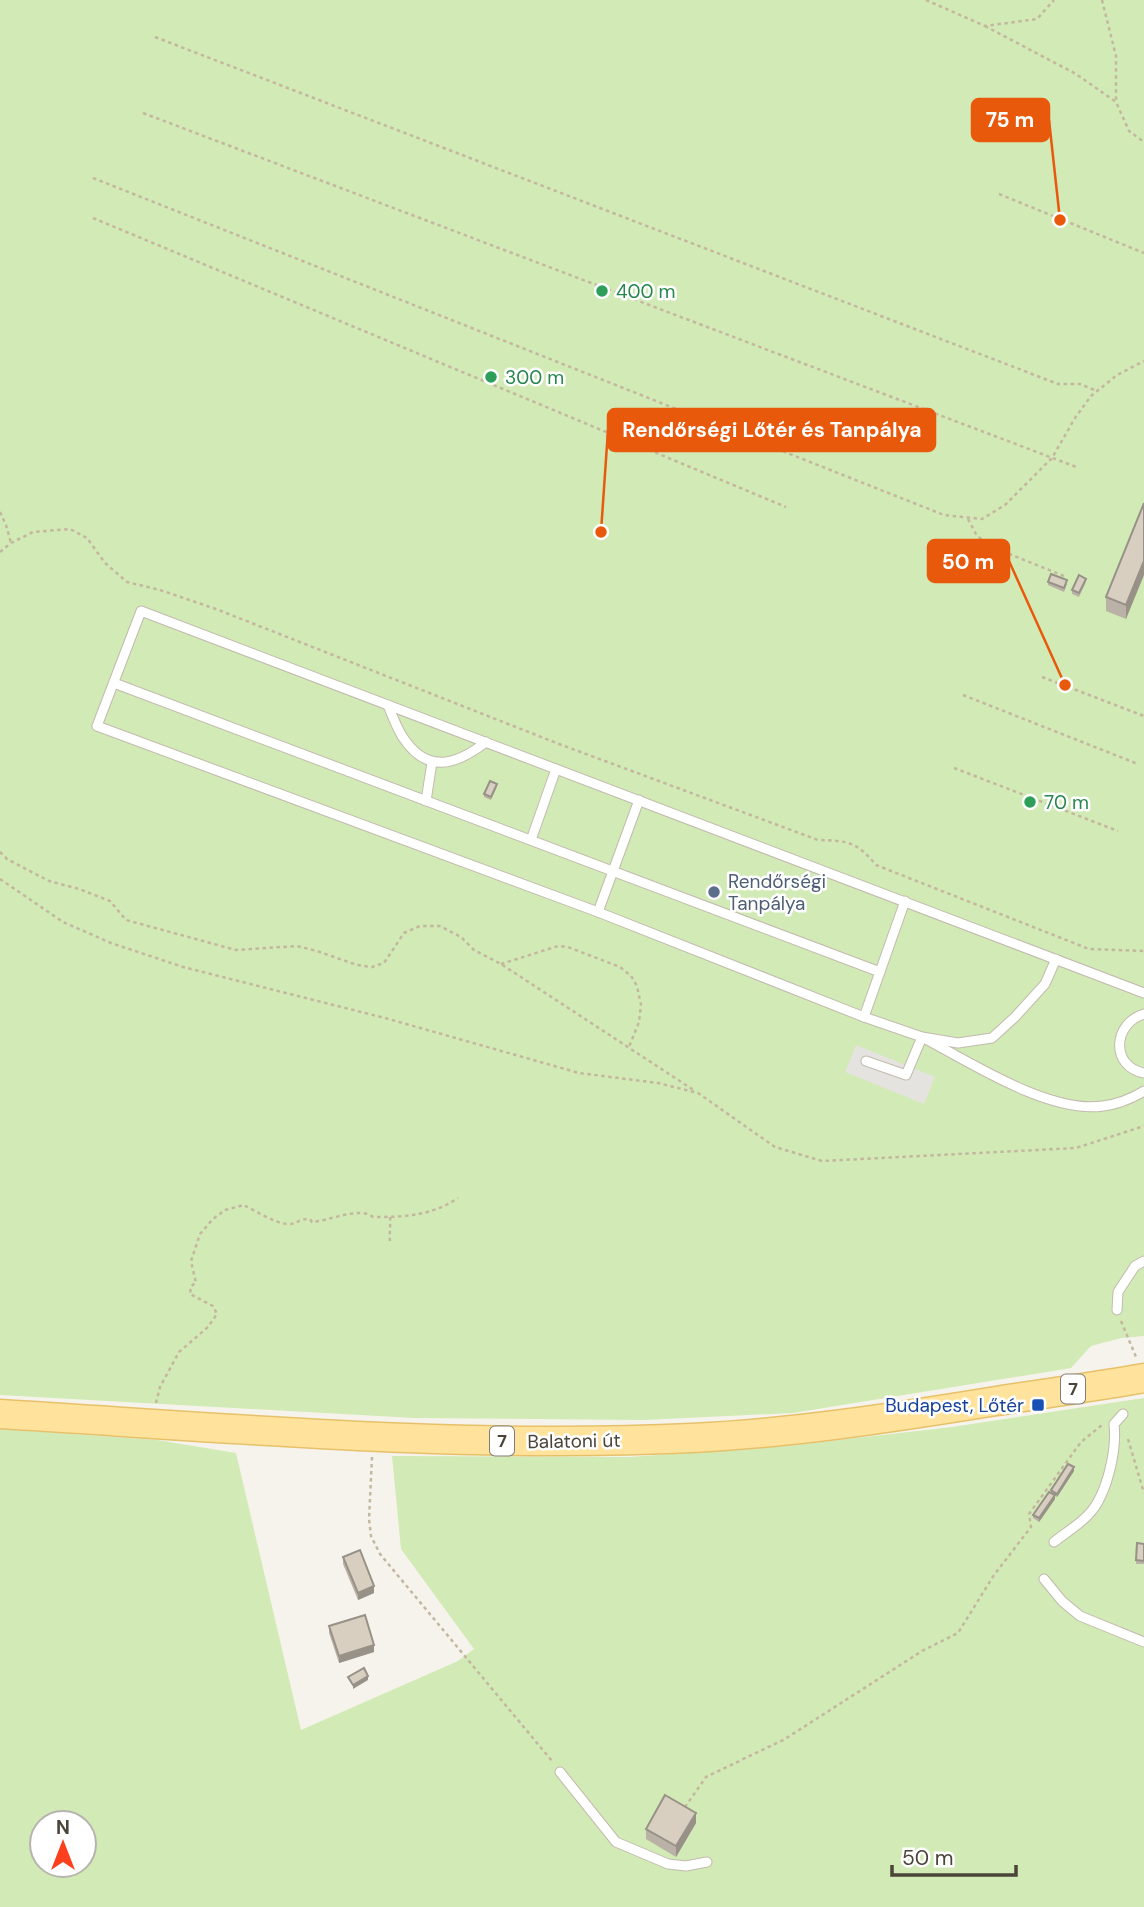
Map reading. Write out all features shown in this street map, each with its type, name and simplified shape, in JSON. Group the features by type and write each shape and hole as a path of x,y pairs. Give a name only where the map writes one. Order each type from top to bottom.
{"main road":[{"name":"Balatoni út","path":"0,1414 373,1437 509,1442 640,1440 801,1430 921,1413 1142,1371"}],"lane":[{"path":"1144,993 141,611 97,726 598,912 864,1017 922,1037 1043,1098 1080,1107 1102,1107 1128,1100 1144,1091"},
{"path":"114,683 880,972"},
{"path":"388,705 401,735 415,753 432,762 453,762 474,752 486,742"},
{"path":"426,801 432,762"},
{"path":"531,840 556,769"},
{"path":"598,912 639,800"},
{"path":"864,1017 905,901"},
{"path":"922,1037 958,1043 992,1038 1045,984 1056,959"},
{"path":"1144,1014 1135,1017 1125,1026 1119,1038 1120,1052 1126,1064 1144,1073"},
{"path":"866,1061 906,1075 922,1037"},
{"path":"1117,1310 1118,1292 1135,1266 1144,1261"},
{"path":"1054,1542 1089,1514 1103,1494 1116,1439 1114,1424 1123,1414"},
{"path":"1044,1579 1062,1601 1080,1616 1144,1642"},
{"path":"560,1772 616,1842 668,1864 686,1866 707,1862"}],"path":[{"path":"926,0 985,26 1076,74 1116,103"},
{"path":"985,26 1037,19 1054,0"},
{"path":"1102,0 1116,56 1116,103 1129,131 1144,142"},
{"path":"155,37 1058,384 1080,384 1097,391"},
{"path":"143,113 1079,468"},
{"path":"93,178 944,515 982,519 1005,505 1052,458 1091,396 1117,375 1144,361"},
{"path":"999,194 1144,253"},
{"path":"93,218 786,507"},
{"path":"0,512 11,543"},
{"path":"968,519 976,534 987,545 1064,576"},
{"path":"0,552 33,532 69,529 87,538 105,563 127,582 216,609 559,744 818,839 844,841 862,848 876,864 1089,949 1144,951"},
{"path":"1042,677 1144,716"},
{"path":"963,695 1138,764"},
{"path":"954,768 1118,831"},
{"path":"0,852 7,859 49,881 110,901 126,920 236,950 298,946 357,965 372,967 384,963 404,933 421,926 440,926 629,1047 775,1147 822,1161 1076,1148 1144,1126"},
{"path":"0,879 63,922 111,943 183,968 385,1018 579,1073 658,1083 698,1093"},
{"path":"500,964 558,946 568,947 621,967 638,986 641,1005 639,1022 629,1047"},
{"path":"152,1423 160,1387 179,1352 208,1327 217,1314 213,1306 190,1294 191,1286 195,1283 191,1261 195,1245 212,1219 225,1210 244,1205 284,1224 294,1224 303,1218 312,1222 325,1221 361,1212 373,1217 411,1217 444,1207 458,1198"},
{"path":"390,1217 390,1241"},
{"path":"1117,1310 1142,1371"},
{"path":"1123,1414 1144,1493"},
{"path":"685,1807 706,1777 785,1739 922,1651 958,1633 994,1575 1031,1527 1029,1514 1081,1442 1101,1425 1114,1424"},
{"path":"373,1437 369,1520 371,1536 380,1554 560,1772"}],"green space":[{"path":"0,0 1144,0 1144,1336 1121,1338 1091,1346 1071,1368 793,1413 644,1420 414,1418 0,1395"},
{"path":"1144,1398 1144,1907 0,1907 0,1429 157,1440 236,1453 301,1730 458,1661 474,1649 401,1549 392,1456 630,1457 786,1446 952,1427"}],"shaded area":[{"path":"856,1045 935,1077 924,1104 845,1072"}],"building":[{"path":"1144,503 1144,561 1126,605 1106,597"},
{"path":"1051,574 1067,580 1064,588 1048,582"},
{"path":"1079,575 1086,579 1079,593 1072,590"},
{"path":"490,781 497,784 491,797 484,794"},
{"path":"1068,1464 1074,1467 1057,1494 1051,1490"},
{"path":"1049,1492 1055,1495 1039,1518 1033,1515"},
{"path":"1137,1543 1144,1544 1144,1561 1136,1560"},
{"path":"360,1550 374,1586 358,1593 343,1557"},
{"path":"365,1615 374,1645 339,1656 329,1626"},
{"path":"364,1668 368,1676 353,1685 348,1677"},
{"path":"665,1795 696,1813 676,1846 646,1829"}],"place":[{"name":"75 m","path":"1060,220"},
{"name":"400 m","path":"602,291"},
{"name":"300 m","path":"491,377"},
{"name":"Rendőrségi Lőtér és Tanpálya","path":"601,532"},
{"name":"50 m","path":"1065,685"},
{"name":"70 m","path":"1030,802"},
{"name":"Rendőrségi Tanpálya","path":"714,892"},
{"name":"Budapest, Lőtér","path":"1038,1405"}]}
